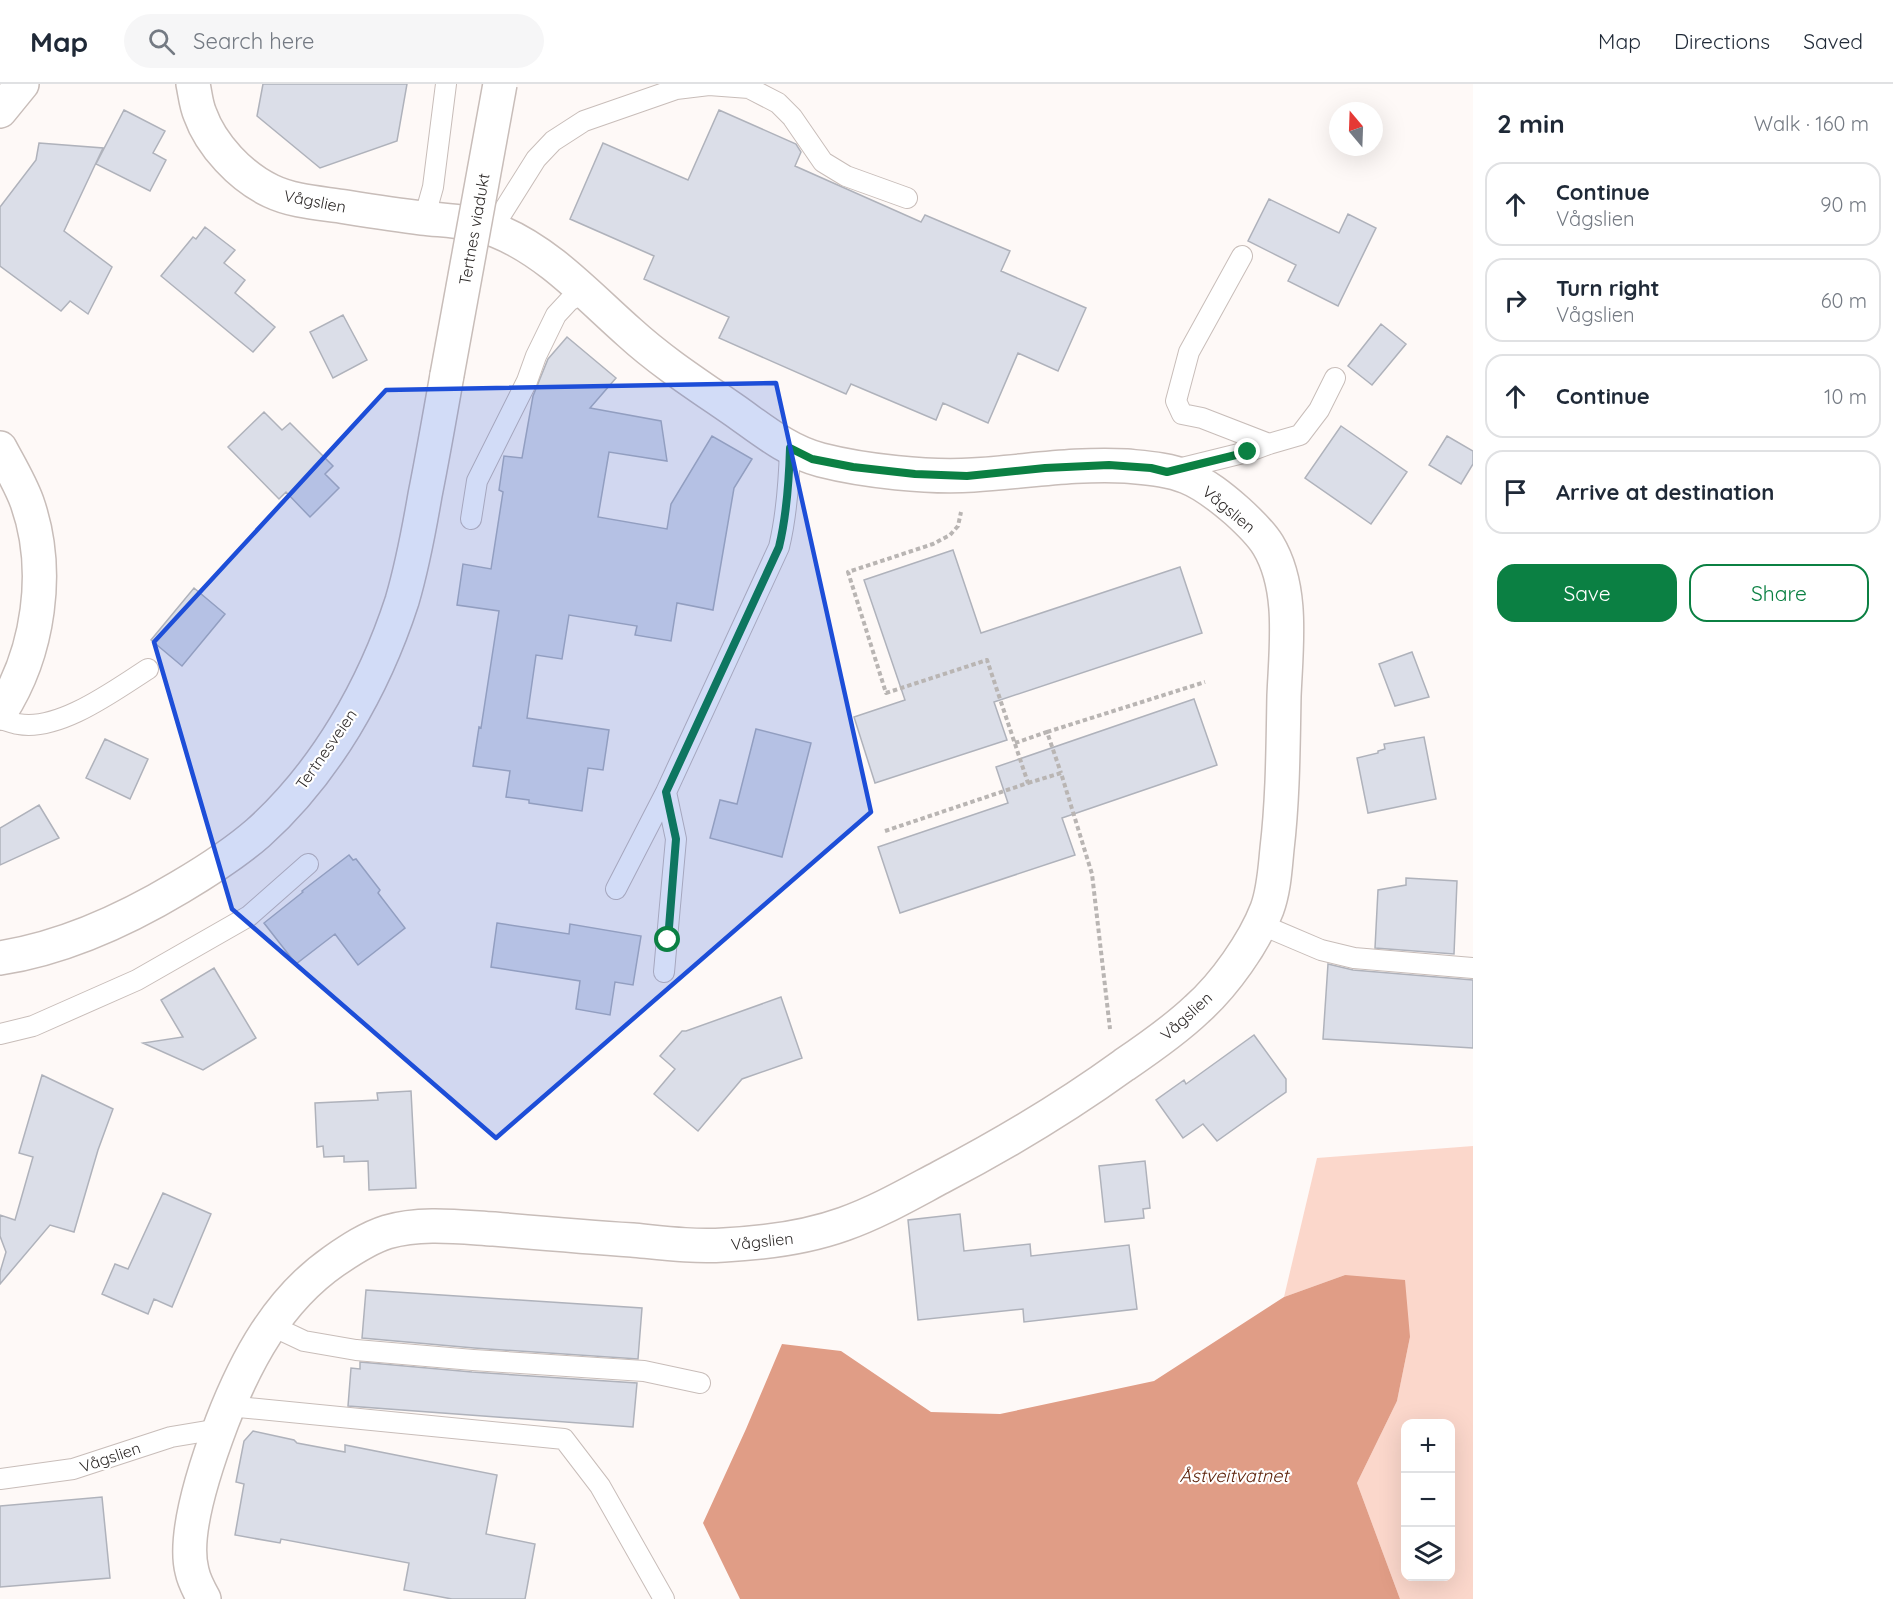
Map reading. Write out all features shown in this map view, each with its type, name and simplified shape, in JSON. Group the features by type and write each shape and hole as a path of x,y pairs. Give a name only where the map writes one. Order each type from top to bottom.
{"street":[{"path":"0,111 22,84"},
{"name":"Vågslien","path":"193,84 198,110 209,134 232,162 268,190 294,199 424,219 459,220 492,229 523,244 585,291 635,338 778,442 812,459 853,467 915,474 967,476 1045,468 1109,465 1151,468 1186,477 1216,493 1242,515 1265,540 1278,566 1284,597 1286,644 1281,813 1275,873 1268,906 1251,942 1202,1005 1161,1040 1082,1095 986,1153 880,1209 843,1224 806,1235 765,1243 704,1246 469,1227 422,1226 387,1232 354,1247 315,1274 291,1298 270,1325 246,1367 224,1418 195,1508 190,1539 189,1562 204,1599"},
{"name":"Tertnes viadukt","path":"447,375 500,84"},
{"name":"Tertnesveien","path":"0,958 24,954 116,922 215,866 258,833 297,793 326,756 357,706 376,669 402,600 417,539 447,375"},
{"path":"0,448 26,501 35,531 40,571 36,619 25,664 1,712"}],"lane":[{"path":"424,219 433,187 446,84"},
{"path":"492,229 536,159 554,141 584,121 676,89 709,85 749,87 778,103 792,117 823,162 846,176 908,198"},
{"path":"1242,256 1189,352 1176,401 1182,414 1202,418 1269,444"},
{"path":"471,519 477,481 527,381 536,356 556,315 569,301 585,291"},
{"path":"1167,472 1248,452 1300,435 1318,410 1335,378"},
{"path":"616,889 666,792 779,547 786,520 790,448"},
{"path":"1,712 19,724 56,721 100,699 148,669"},
{"path":"664,972 676,839 666,792"},
{"path":"0,1034 33,1026 137,980 249,916 308,864"},
{"path":"1260,924 1321,950 1354,958 1473,968"},
{"path":"270,1325 304,1341 356,1350 644,1371 700,1383"},
{"path":"224,1418 564,1439 600,1486 664,1599"},
{"name":"Vågslien","path":"0,1479 73,1469 224,1418"}],"path":[{"path":"967,476 958,526 950,535 933,544 848,572 886,693 987,660 1028,783"},
{"path":"1015,743 1205,682"},
{"path":"1047,732 1092,874 1109,1023 1114,1048 1122,1067"},
{"path":"885,831 1061,773"}],"highlighted area":[{"path":"776,383 871,812 496,1138 232,909 154,642 386,390"}],"shaded area":[{"path":"1473,1146 1473,1599 1400,1599 1357,1483 1397,1401 1410,1337 1345,1275 1284,1297 1317,1158"}],"water":[{"name":"Åstveitvatnet","path":"1345,1275 1405,1280 1410,1337 1397,1401 1357,1483 1400,1599 740,1599 703,1523 782,1344 841,1351 931,1412 1000,1414 1154,1381 1284,1297"}],"building":[{"path":"263,84 407,84 397,141 320,168 257,116"},
{"path":"124,110 165,131 153,153 166,160 150,191 96,164"},
{"path":"719,110 796,144 801,152 795,166 921,222 925,215 1010,251 1001,271 1086,308 1058,371 1018,353 988,423 943,403 936,420 851,384 846,394 719,338 729,317 644,279 654,256 570,219 603,143 688,180"},
{"path":"39,143 103,148 64,231 112,267 88,314 70,301 61,311 0,266 0,207 36,160"},
{"path":"1269,199 1339,233 1348,214 1376,228 1338,306 1288,281 1296,265 1248,241"},
{"path":"205,227 235,250 224,263 245,280 235,293 275,327 253,352 161,276 193,237 196,239"},
{"path":"343,315 367,360 333,378 310,332"},
{"path":"1381,324 1406,344 1372,385 1348,366"},
{"path":"567,337 616,378 590,408 661,421 667,461 609,452 598,517 667,529 671,504 712,436 752,459 734,488 713,610 677,603 671,641 635,635 637,626 569,615 562,659 536,655 527,718 609,730 603,770 588,768 582,811 506,797 510,771 473,766 499,611 457,605 463,564 491,569 503,492 499,490 504,456 522,458 533,396 548,359"},
{"path":"264,412 282,430 290,423 333,466 325,474 339,488 310,517 286,492 279,499 228,447"},
{"path":"1341,426 1407,472 1371,524 1305,478"},
{"path":"1447,436 1473,451 1473,464 1461,484 1429,465"},
{"path":"953,550 981,633 1180,567 1202,633 994,702 1007,740 875,783 854,717 905,700 864,580"},
{"path":"194,588 225,614 182,666 151,640"},
{"path":"1412,652 1429,697 1395,706 1379,664"},
{"path":"1194,699 1217,765 1062,818 1075,855 900,913 878,847 1008,803 996,767"},
{"path":"756,729 811,743 782,857 710,838 720,800 737,804"},
{"path":"1424,737 1436,799 1368,813 1357,758 1378,753 1385,749 1384,744"},
{"path":"105,739 148,759 130,799 86,778"},
{"path":"39,805 59,838 0,865 0,828"},
{"path":"349,855 353,860 356,859 380,890 378,893 405,928 358,965 335,934 296,964 264,923"},
{"path":"1406,878 1457,881 1454,954 1375,948 1378,890 1406,885"},
{"path":"497,923 569,934 570,924 641,936 633,985 615,982 610,1015 576,1009 580,981 491,967"},
{"path":"1328,964 1353,970 1473,980 1473,1048 1323,1039"},
{"path":"214,968 256,1038 203,1070 143,1043 183,1037 161,1000"},
{"path":"781,997 802,1058 742,1079 698,1131 654,1094 675,1069 660,1056 682,1031"},
{"path":"1254,1035 1286,1079 1286,1092 1217,1141 1203,1124 1183,1138 1156,1100 1184,1080 1186,1084"},
{"path":"42,1075 113,1109 98,1150 74,1232 50,1225 0,1284 0,1272 6,1252 0,1236 0,1215 15,1220 33,1157 19,1153"},
{"path":"411,1091 416,1188 369,1190 368,1161 344,1162 344,1156 324,1157 323,1146 317,1147 315,1103 378,1100 377,1093"},
{"path":"1145,1161 1150,1208 1143,1209 1144,1218 1105,1222 1099,1166"},
{"path":"163,1193 211,1214 172,1307 154,1299 148,1314 102,1294 115,1264 128,1269"},
{"path":"960,1214 964,1251 1030,1244 1031,1256 1129,1245 1137,1309 1024,1322 1023,1309 918,1320 908,1220"},
{"path":"366,1290 642,1308 638,1359 362,1338"},
{"path":"360,1362 637,1383 633,1427 348,1406 351,1368 360,1369"},
{"path":"253,1431 294,1440 297,1443 345,1452 345,1445 497,1475 486,1534 535,1544 525,1599 452,1599 404,1590 409,1563 281,1539 280,1543 235,1535 244,1484 236,1482 244,1441"},
{"path":"102,1497 110,1578 0,1587 0,1506"}],"route":[{"path":"668,940 676,839 666,792 779,547 786,520 790,448 812,459 853,467 915,474 967,476 1045,468 1109,465 1151,468 1167,472 1248,452"}]}
